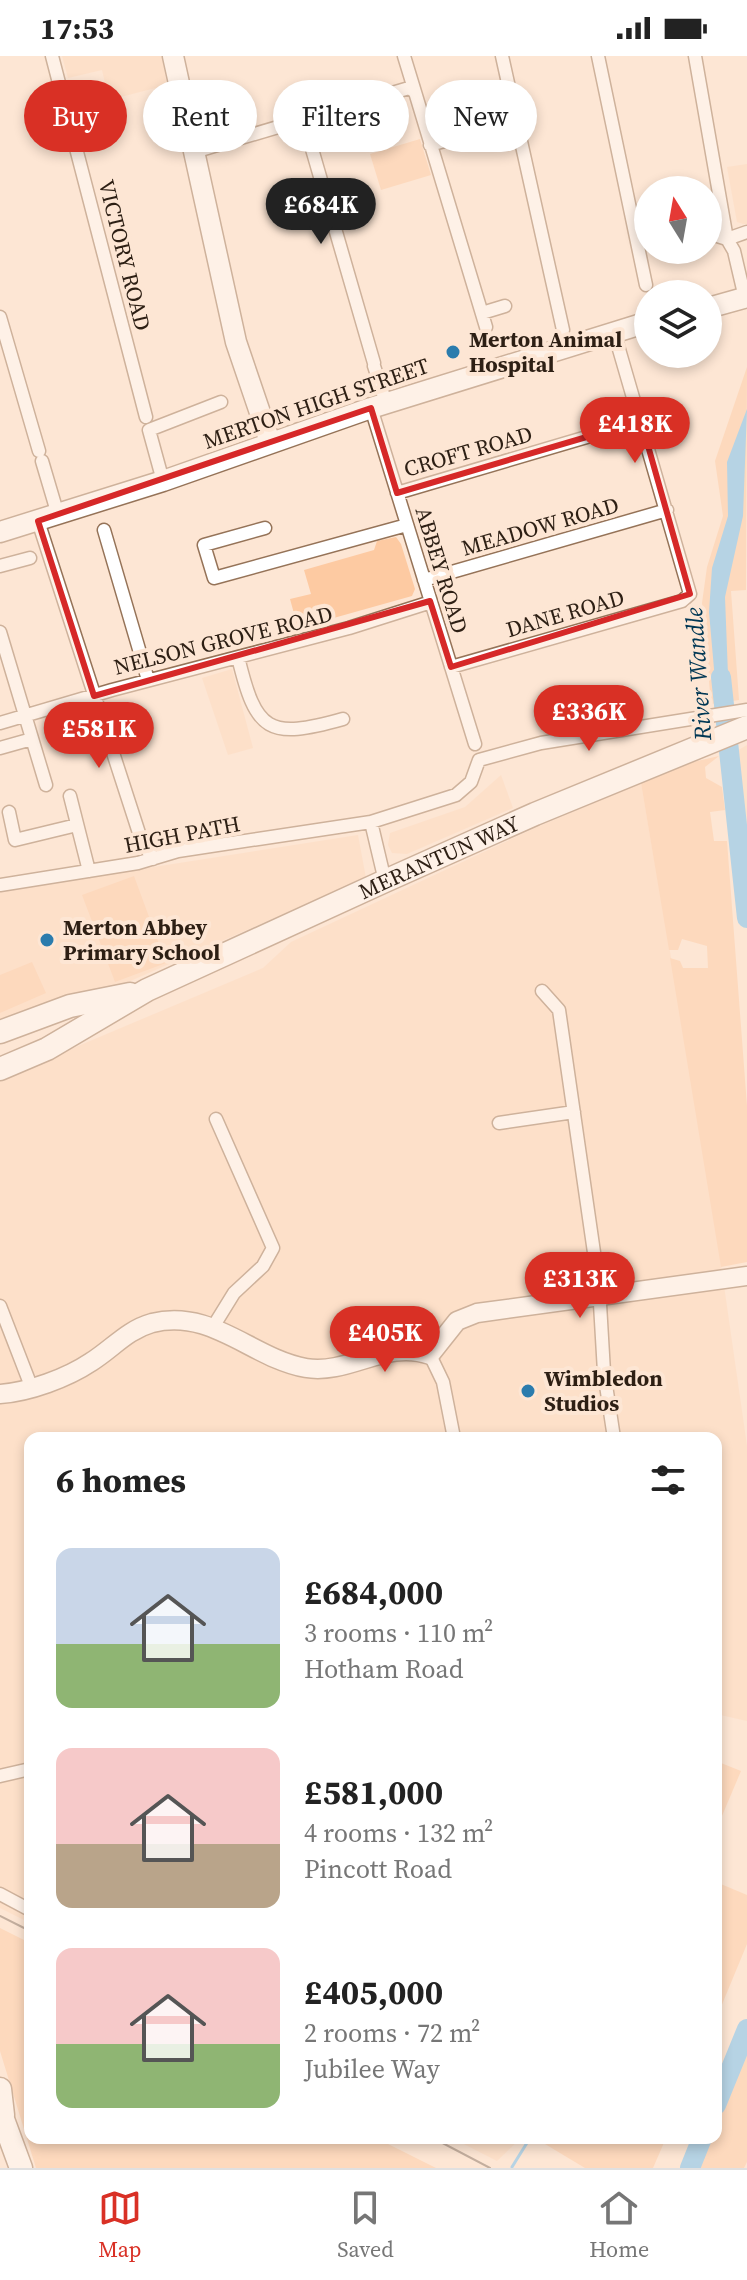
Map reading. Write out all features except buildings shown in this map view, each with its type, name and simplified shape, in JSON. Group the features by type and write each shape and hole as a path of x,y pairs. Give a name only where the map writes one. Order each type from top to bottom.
{"highway":[{"name":"MERANTUN WAY","path":"0,1069 47,1049 147,990 535,814 696,733 742,723"},
{"name":"MERANTUN WAY","path":"0,1032 70,1006 147,990"},
{"path":"0,2089 1,2113 21,2168"}],"main road":[{"path":"173,56 178,80"},
{"path":"194,152 236,342 270,442"},
{"path":"722,304 746,298"},
{"name":"MERTON HIGH STREET","path":"0,532 163,481 378,405 634,326"}],"street":[{"name":"VICTORY ROAD","path":"52,56 163,481"},
{"path":"404,56 425,130"},
{"path":"502,56 507,80"},
{"path":"598,56 634,205"},
{"path":"695,56 714,178 727,239 734,251 746,298"},
{"name":"ABBEY ROAD","path":"312,152 370,359 397,493 475,744"},
{"path":"432,152 486,327"},
{"path":"521,152 548,298 563,330"},
{"path":"722,237 727,239 747,232"},
{"path":"645,264 646,279"},
{"path":"482,313 505,306"},
{"path":"0,317 40,456 48,518 94,696 141,838 153,859"},
{"path":"614,332 667,510"},
{"path":"148,424 221,402"},
{"name":"CROFT ROAD","path":"397,493 641,421"},
{"name":"MEADOW ROAD","path":"424,580 667,510"},
{"name":"DANE ROAD","path":"451,667 689,597 667,510"},
{"path":"265,528 204,545 214,578 407,525"},
{"path":"104,530 148,680"},
{"path":"0,566 30,558"},
{"name":"NELSON GROVE ROAD","path":"0,723 431,602"},
{"path":"1,636 46,785"},
{"path":"238,657 252,706 271,725 292,731 343,719"},
{"path":"696,733 715,717 742,723"},
{"name":"HIGH PATH","path":"0,885 153,859 178,851 371,822 456,795 471,782 479,760 541,743 696,733"},
{"path":"0,748 32,739"},
{"path":"70,796 89,871"},
{"path":"9,812 15,840 77,825"},
{"path":"371,822 385,881"},
{"path":"542,991 559,1010 613,1432"},
{"path":"499,1123 574,1112"},
{"path":"213,1327 234,1293 263,1266 273,1248 216,1119"},
{"path":"430,1355 449,1329 465,1317 747,1276"},
{"path":"0,1306 31,1386"},
{"path":"0,1394 31,1386 92,1362 119,1340 149,1324 183,1320 213,1327 289,1364 307,1368 342,1367 402,1349 430,1355"},
{"path":"430,1355 443,1382 453,1432"},
{"path":"0,1776 24,1770"},
{"path":"0,1894 24,1907"}],"highlighted area":[{"path":"371,408 397,493 641,421 690,594 451,667 430,601 94,696 38,521"}],"shaded area":[{"path":"62,56 162,56 166,80 143,80 143,91 127,95 127,80 104,80 102,70 68,78"},
{"path":"420,139 431,175 381,190 370,154 409,152 409,142"},
{"path":"747,164 747,224 743,224 737,222 727,167"},
{"path":"747,367 746,590 731,591 739,700 711,704 702,603 707,567 723,516 715,461"},
{"path":"396,537 415,589 412,596 298,628 290,599 311,594 304,570 374,550 377,541"},
{"path":"232,669 253,748 228,755 202,678"},
{"path":"747,745 747,874 730,755"},
{"path":"719,756 705,767 706,778 722,787 725,810 710,812 714,841 727,841 747,1106 747,1262 721,1267 670,958 680,961 683,968 708,968 707,946 682,939 678,950 669,950 641,783 693,762"},
{"path":"501,775 513,808 407,854 392,853 388,845 390,833 465,807"},
{"path":"641,783 707,1167 747,1446 747,1721 722,1715 722,1432 24,1432 24,1920 0,1908 0,1079 263,968 291,942 535,828"},
{"path":"358,835 366,878 112,989 0,1022 0,891"},
{"path":"134,876 166,963 115,982 82,895"},
{"path":"32,962 46,993 0,1013 0,975"},
{"path":"722,1763 741,1771 722,1816"},
{"path":"722,1885 747,1895 747,1944 722,2004"},
{"path":"0,1928 24,1940 24,2129 0,2051"},
{"path":"747,2050 747,2162 744,2168 698,2168 708,2144 722,2144 722,2110"},
{"path":"29,2144 388,2144 436,2168 36,2168"},
{"path":"464,2144 515,2144 497,2161"},
{"path":"545,2144 663,2144 653,2168 585,2168"}],"water":[{"path":"747,409 743,516 725,597 729,701 717,703 709,612 712,568 728,516 727,462"}],"waterway":[{"name":"River Wandle","path":"721,677 747,918"},
{"name":"River Wandle","path":"722,2090 747,2029"},
{"path":"512,2167 526,2144"},
{"name":"River Wandle","path":"690,2168 700,2144"}],"tram line":[{"path":"0,1916 24,1928"},
{"path":"444,2144 490,2168"}],"place":[{"name":"Merton Animal Hospital","path":"453,352"},
{"name":"Merton Abbey Primary School","path":"47,940"},
{"name":"Wimbledon Studios","path":"528,1391"}]}
